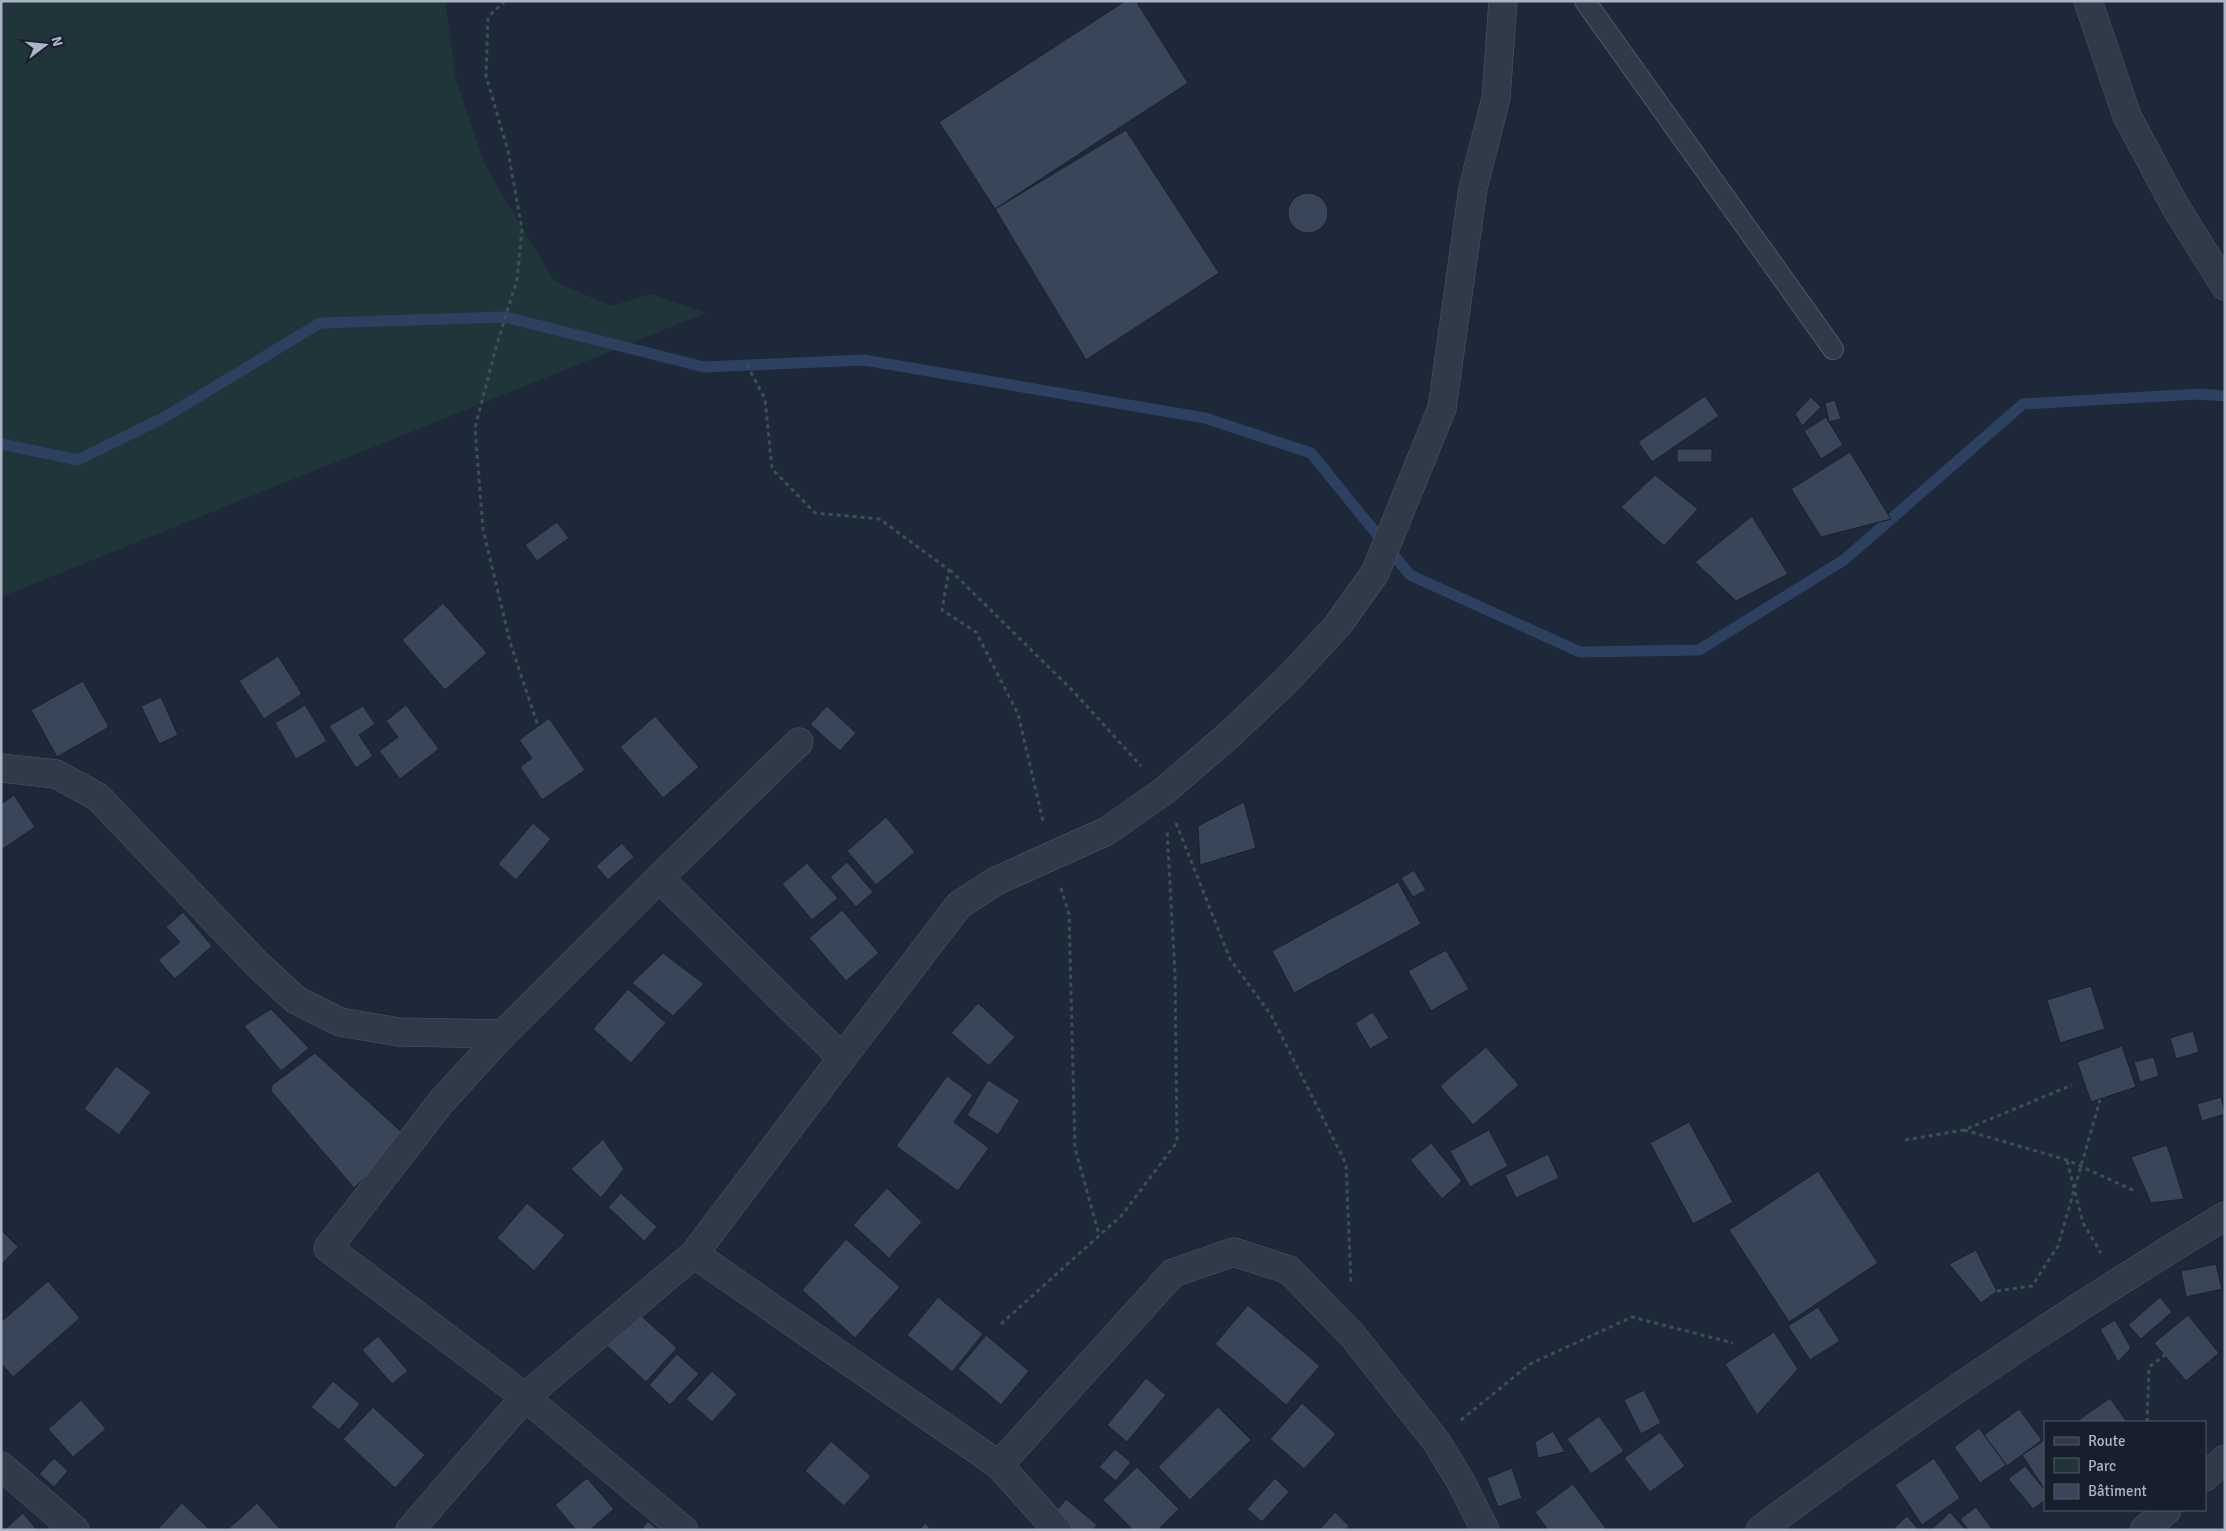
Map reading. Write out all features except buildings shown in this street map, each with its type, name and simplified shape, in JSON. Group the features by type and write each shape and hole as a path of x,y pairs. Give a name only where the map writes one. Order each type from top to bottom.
{"street":[{"path":"410,1530 525,1397 694,1254 959,905 996,881 1107,831 1164,791 1229,735 1288,678 1338,625 1374,573 1442,408 1473,188 1496,98 1503,1"},
{"path":"2088,1 2127,116 2175,206 2225,286"},
{"path":"684,1530 525,1397 328,1248 389,1172 441,1102 502,1034 659,878 800,742"},
{"path":"1,768 56,774 98,797 256,964 296,1000 340,1022 399,1032 502,1034"},
{"path":"659,878 842,1058"},
{"path":"1760,1530 1858,1456 2117,1281 2225,1216"},
{"path":"999,1465 1173,1273 1234,1252 1290,1270 1353,1336 1436,1441 1461,1482 1485,1530"},
{"path":"694,1254 999,1465 1057,1530"},
{"path":"2206,1476 2225,1460"},
{"path":"1,1466 75,1530"},
{"path":"2144,1530 2166,1511"}],"lane":[{"path":"1586,1 1833,349"}],"path":[{"path":"504,1 488,17 486,76 508,151 522,230 517,280 496,346 476,428 483,529 510,642 538,726"},
{"path":"747,365 765,399 772,469 815,513 880,519 949,570 1075,693 1164,791 1202,893 1230,959 1271,1015 1346,1164 1353,1336"},
{"path":"949,570 942,610 976,632 1018,714 1052,856 1069,914 1075,1148 1099,1235"},
{"path":"1001,1324 1122,1215 1177,1142 1175,974 1164,791"},
{"path":"1905,1140 1964,1130 2072,1085"},
{"path":"1997,1291 2032,1286 2058,1246 2100,1100"},
{"path":"1964,1130 2067,1160 2137,1192"},
{"path":"2067,1160 2083,1223 2117,1281"},
{"path":"1436,1441 1530,1364 1632,1317 1733,1343"},
{"path":"2147,1421 2149,1367 2165,1355"}],"green space":[{"path":"1,1 445,1 456,79 485,165 554,281 611,306 651,294 706,313 1,597"}],"waterway":[{"path":"1,444 78,460 165,417 320,323 505,317 704,367 864,360 1205,418 1311,453 1410,575 1580,652 1699,650 1844,560 2023,404 2199,394 2225,396"}]}
